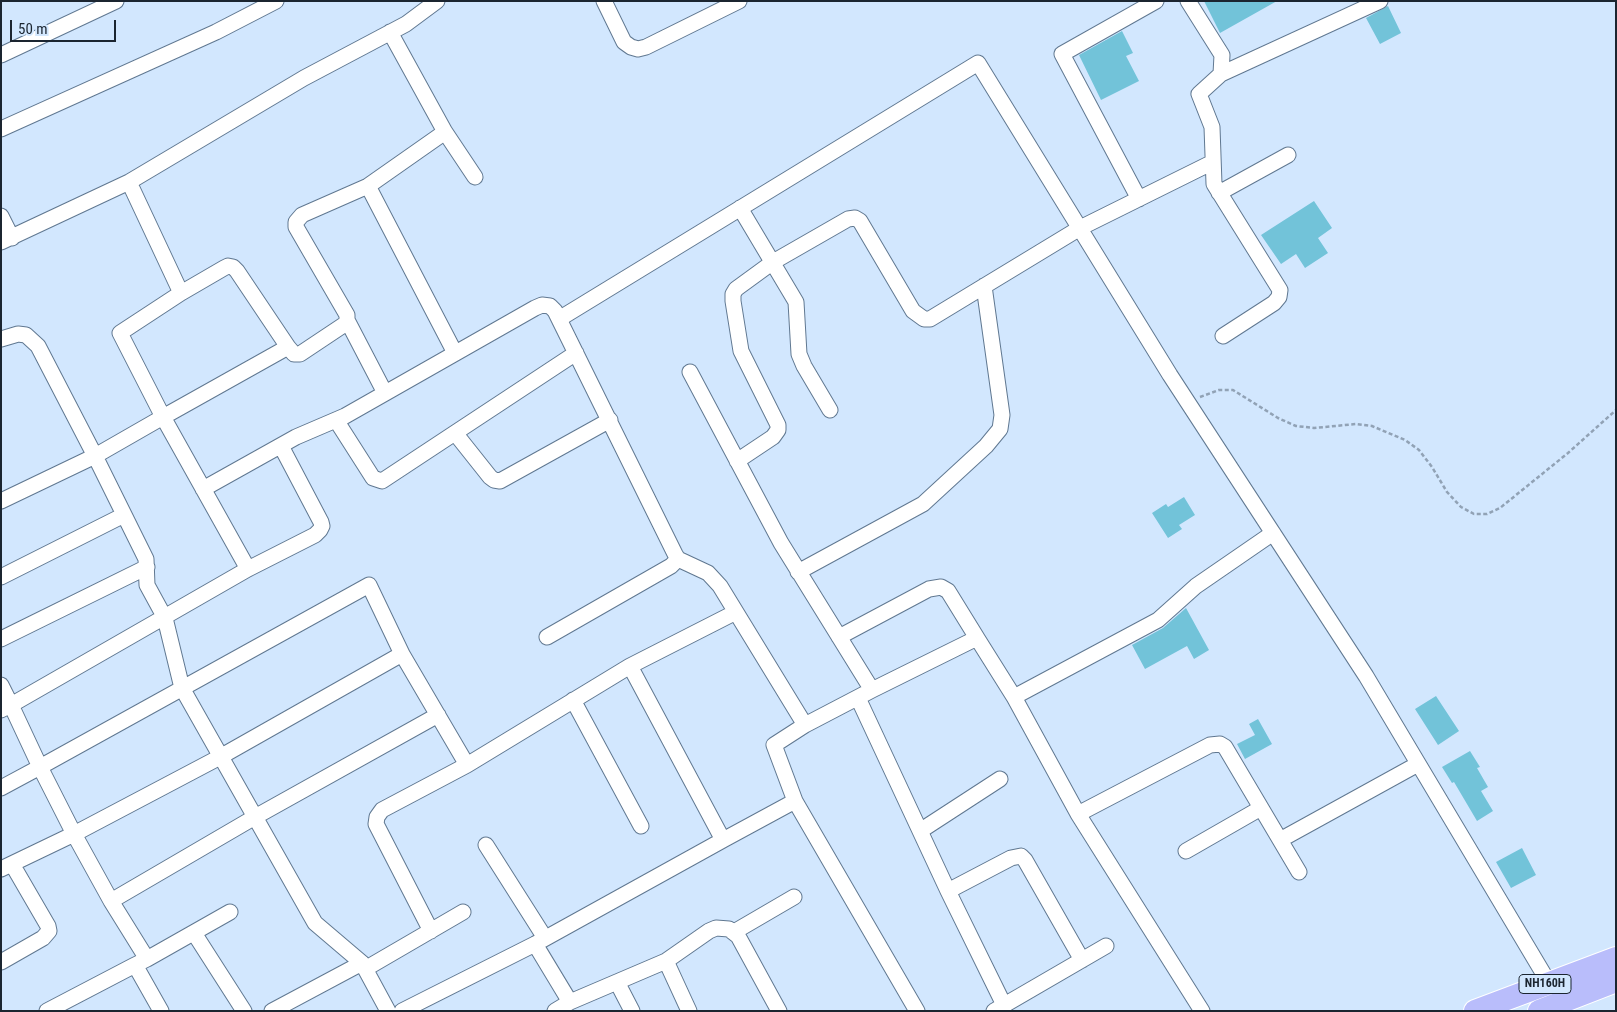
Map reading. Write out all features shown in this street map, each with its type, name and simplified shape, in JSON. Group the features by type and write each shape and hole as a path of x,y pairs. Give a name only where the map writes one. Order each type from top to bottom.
{"highway":[{"name":"NH160H","path":"1475,1011 1616,958"},
{"name":"NH160H","path":"1548,1007 1616,981"}],"street":[{"path":"1,56 116,1"},
{"path":"1,129 216,32 276,1"},
{"path":"1,216 7,240 129,182 304,78 406,24 437,1"},
{"path":"604,1 624,42 630,47 638,49 646,48 739,1"},
{"path":"1139,199 1062,54 1156,1"},
{"path":"1188,1 1222,55 1220,74"},
{"path":"1222,336 1274,303 1279,297 1280,290 1214,184 1212,127 1199,94 1220,74 1349,8 1380,1"},
{"path":"390,32 445,132 475,177"},
{"path":"559,319 978,63 1188,402 1366,676 1549,983 1548,1007"},
{"path":"385,393 347,320 347,316 296,227 296,222 302,215 368,186 445,132"},
{"path":"1219,193 1288,155"},
{"path":"737,461 773,437 778,430 778,425 741,351 733,301 733,294 736,289 773,262 848,219 855,218 860,221 913,311 917,316 930,319 1080,228 1213,162"},
{"path":"129,182 181,293"},
{"path":"368,186 455,354"},
{"path":"740,208 796,302 799,354 830,410"},
{"path":"248,569 163,417 120,333 181,293 228,266 237,270 294,354 300,354 345,324 347,320"},
{"path":"798,572 923,504 994,438 1000,429 1002,416 984,286"},
{"path":"204,489 281,446 336,420 542,305 550,306 555,311 678,559 708,573 715,579 805,725"},
{"path":"1,339 18,334 26,335 38,346 146,559 148,585 165,618 182,688 315,923 364,966 388,1011"},
{"path":"1,500 95,456 288,347"},
{"path":"336,420 373,478 377,481 386,479 576,353"},
{"path":"690,372 781,543 872,690"},
{"path":"456,433 490,477 494,480 500,480 610,420"},
{"path":"6,708 248,569 315,535 322,526 281,446"},
{"path":"1,577 124,515"},
{"path":"1014,697 1158,620 1196,586 1273,533"},
{"path":"546,636 671,566 678,559"},
{"path":"1,639 147,567"},
{"path":"1,788 368,585 402,654 467,765"},
{"path":"839,637 929,589 942,587 948,591 1014,697 1078,814 1202,1011"},
{"path":"431,931 376,824 377,817 382,810 467,765 630,666 736,612"},
{"path":"917,1011 795,801 774,745 805,725 977,638"},
{"path":"1,962 44,938 49,932 48,926 7,866 74,834 220,757 402,654"},
{"path":"630,666 724,840"},
{"path":"1,685 6,708 40,767 111,901 141,962 161,1011"},
{"path":"858,698 948,891 999,1008 1106,946"},
{"path":"573,700 641,826"},
{"path":"111,901 255,817 438,715"},
{"path":"1078,814 1210,745 1220,744 1225,747 1299,872"},
{"path":"1280,840 1418,764"},
{"path":"920,831 1000,779"},
{"path":"402,1011 540,941 795,801"},
{"path":"1186,851 1261,808"},
{"path":"486,845 540,941 570,1002"},
{"path":"948,891 1011,858 1021,856 1082,960"},
{"path":"734,932 794,897"},
{"path":"47,1011 75,1004 141,962 230,912"},
{"path":"272,1011 364,966 463,912"},
{"path":"555,1011 570,1002 666,961 716,928 729,929 734,932 780,1011"},
{"path":"194,932 244,1011"},
{"path":"666,961 689,1011"},
{"path":"617,982 632,1011"}],"path":[{"path":"1188,402 1219,390 1233,390 1278,418 1296,426 1314,428 1356,424 1372,426 1405,440 1419,450 1447,492 1461,507 1474,514 1487,514 1500,508 1568,453 1616,410"}],"building":[{"path":"1204,1 1277,1 1220,33"},
{"path":"1388,6 1401,33 1380,44 1366,18"},
{"path":"1122,31 1133,53 1126,56 1139,81 1101,100 1079,55"},
{"path":"1314,201 1332,228 1318,238 1328,253 1305,268 1296,254 1281,264 1261,235"},
{"path":"1184,497 1195,515 1179,525 1182,529 1168,538 1152,513 1166,504 1168,507"},
{"path":"1186,608 1209,650 1194,659 1187,646 1145,669 1132,645 1163,628"},
{"path":"1436,696 1459,731 1438,745 1415,709"},
{"path":"1258,719 1272,744 1245,759 1237,744 1255,735 1249,724"},
{"path":"1470,751 1480,767 1477,768 1488,787 1481,791 1493,811 1477,821 1454,782 1452,783 1442,767"},
{"path":"1522,848 1536,875 1511,888 1496,862"}]}
